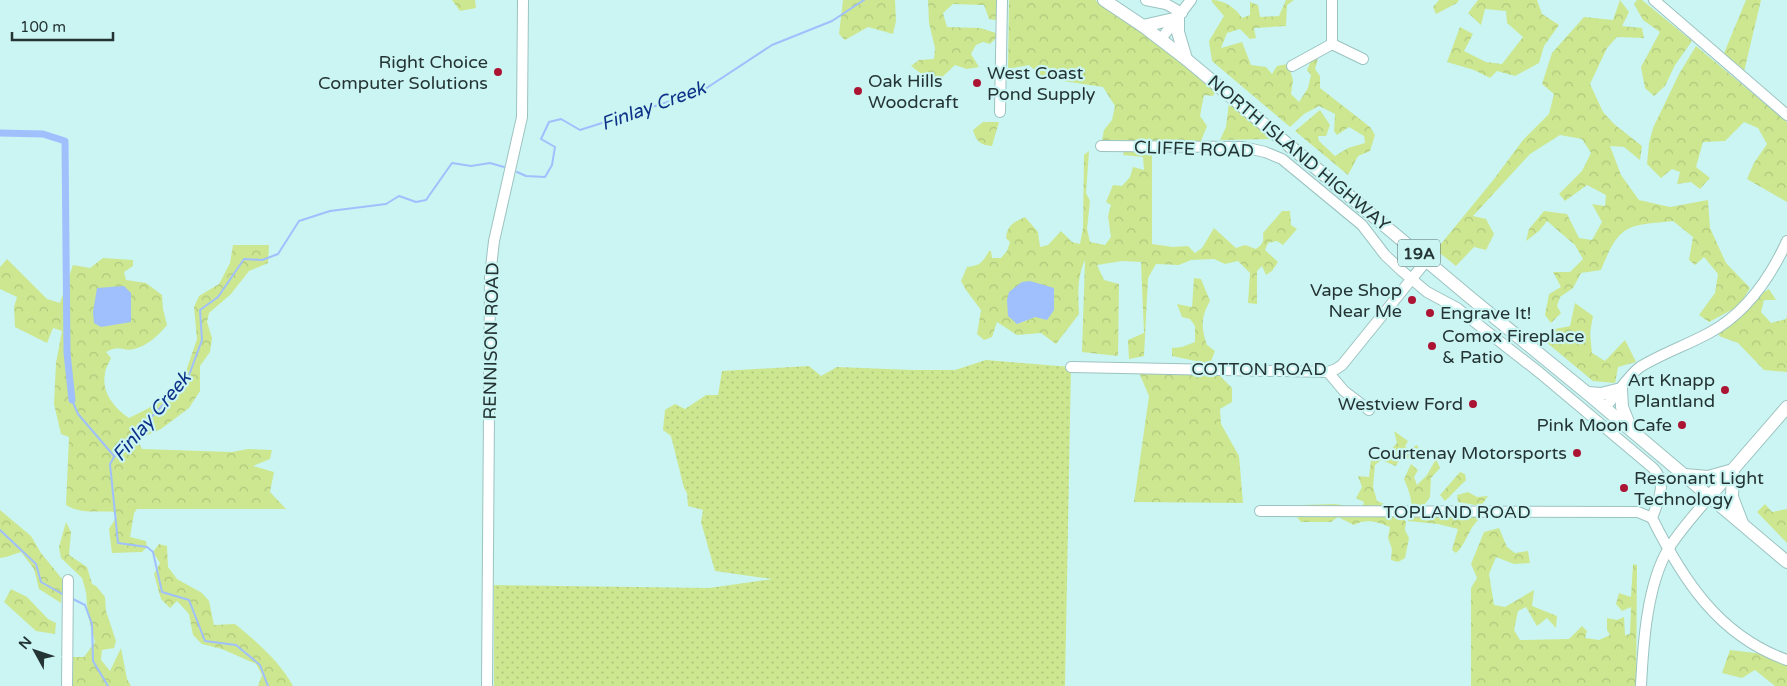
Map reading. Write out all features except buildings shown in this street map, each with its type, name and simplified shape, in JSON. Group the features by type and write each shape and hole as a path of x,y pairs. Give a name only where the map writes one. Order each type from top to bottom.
{"main road":[{"name":"NORTH ISLAND HIGHWAY","path":"1104,0 1143,26 1186,59 1472,299 1588,393 1787,562"},
{"path":"1143,26 1180,15 1178,32 1186,59"},
{"path":"1588,393 1601,394 1621,388 1622,407 1631,429"},
{"path":"1710,496 1787,408"},
{"path":"1685,475 1708,477 1733,470"},
{"path":"1733,470 1732,497 1742,524"}],"street":[{"name":"RENNISON ROAD","path":"487,686 490,276 494,241 522,117 523,0"},
{"path":"1000,112 1002,0"},
{"path":"1146,0 1166,4 1180,15"},
{"path":"1161,40 1191,0"},
{"path":"1332,0 1332,44"},
{"path":"1654,0 1787,114"},
{"path":"1332,44 1363,59"},
{"path":"1292,66 1332,44"},
{"name":"CLIFFE ROAD","path":"1101,146 1243,147 1265,152 1282,159 1362,224 1386,255 1411,279 1428,292 1457,308 1540,373 1653,468 1660,478 1661,486 1660,496 1652,518"},
{"path":"1605,408 1639,368 1710,332 1735,316 1757,292 1787,241"},
{"name":"COTTON ROAD","path":"1071,367 1328,372 1342,365 1427,260"},
{"path":"1328,372 1344,391 1369,410"},
{"path":"1641,686 1646,617 1657,575 1668,549 1710,496"},
{"name":"TOPLAND ROAD","path":"1260,512 1638,512 1652,518"},
{"path":"1652,518 1668,549 1698,596 1721,621 1754,644 1787,660"},
{"path":"67,686 68,580"}],"green space":[{"path":"452,0 475,0 476,8 460,11"},
{"path":"843,0 895,0 896,21 893,34 868,27 845,40 839,34"},
{"path":"928,0 999,0 999,21 989,19 984,5 953,4 943,13 947,27 980,28 996,33 996,38 990,44 983,42 976,45 971,54 979,67 967,69 955,65 936,83 927,84 923,75 911,66 919,60 934,59 935,48 929,23"},
{"path":"1009,0 1095,0 1164,48 1216,90 1213,96 1204,95 1200,116 1207,126 1201,141 1102,140 1104,130 1112,120 1115,106 1103,87 1043,78 1029,65 1008,69"},
{"path":"1212,0 1221,1 1229,5 1242,18 1250,15 1250,2 1258,5 1260,17 1279,16 1286,0 1294,0 1287,5 1286,26 1254,28 1256,38 1250,39 1240,29 1227,33 1221,48 1242,42 1251,65 1266,67 1272,74 1277,66 1288,64 1293,80 1291,94 1299,102 1308,88 1311,75 1307,70 1311,61 1318,58 1315,69 1320,76 1320,88 1370,127 1375,135 1370,151 1358,156 1348,175 1295,131 1320,110 1330,125 1326,136 1318,136 1319,141 1335,156 1348,148 1365,143 1364,136 1349,127 1337,135 1334,131 1335,114 1319,106 1304,114 1290,127 1212,61 1209,41 1224,16"},
{"path":"1439,0 1459,0 1457,3 1436,14 1433,7"},
{"path":"1478,0 1537,0 1542,14 1559,25 1544,46 1539,63 1515,76 1497,71 1490,78 1474,70 1447,62 1460,27 1473,34 1464,51 1486,62 1502,64 1523,37 1507,23 1506,11 1485,9 1481,25 1468,13"},
{"path":"1620,0 1629,12 1622,26 1642,28 1644,38 1617,37 1607,48 1590,84 1603,112 1614,124 1642,146 1640,160 1624,147 1610,146 1621,175 1639,200 1670,207 1708,200 1710,228 1726,263 1750,288 1739,306 1709,322 1699,315 1715,293 1718,274 1704,257 1695,265 1689,260 1693,237 1673,221 1645,224 1626,230 1614,243 1601,270 1581,273 1573,288 1560,297 1557,306 1561,313 1551,323 1545,315 1549,294 1561,287 1553,272 1570,272 1583,259 1575,245 1547,221 1539,231 1526,241 1529,229 1544,211 1567,214 1579,238 1592,240 1602,222 1592,204 1605,206 1606,195 1587,185 1565,201 1559,194 1582,171 1591,153 1582,139 1560,135 1530,154 1473,216 1486,219 1494,234 1486,250 1474,247 1456,266 1436,250 1523,140 1549,114 1554,94 1542,84 1552,53 1584,17 1613,20"},
{"path":"1637,0 1642,0 1692,41 1675,65 1665,86 1654,96 1645,88 1641,67 1660,32 1643,20 1634,4"},
{"path":"1746,0 1761,0 1743,76 1722,58"},
{"path":"1696,46 1787,122 1787,202 1747,179 1754,163 1767,144 1758,128 1744,122 1725,141 1703,142 1696,167 1710,178 1700,189 1691,182 1677,184 1680,172 1672,169 1661,178 1647,164 1653,128 1679,74"},
{"path":"1229,103 1272,139 1220,140 1226,127"},
{"path":"983,122 999,122 992,146 984,145 977,140 974,134 973,130"},
{"path":"1125,147 1144,148 1152,153 1152,244 1173,247 1188,246 1195,253 1202,248 1214,228 1236,248 1245,245 1256,249 1262,242 1263,233 1282,211 1290,211 1291,225 1297,229 1283,245 1277,241 1268,243 1265,250 1278,262 1272,271 1266,275 1262,266 1257,271 1257,304 1248,303 1250,273 1238,261 1225,264 1214,259 1191,260 1179,265 1156,264 1148,278 1144,356 1129,359 1128,340 1144,333 1141,262 1122,261 1097,265 1104,280 1119,284 1118,356 1082,352 1085,260 1079,280 1079,314 1056,344 1041,333 1017,335 997,322 992,337 984,340 977,334 981,310 961,281 967,267 981,263 989,251 991,251 992,258 1001,258 1007,251 1010,242 1006,238 1010,227 1014,222 1025,217 1038,232 1040,247 1048,245 1061,231 1072,242 1080,244 1083,228 1084,155 1089,151 1086,193 1090,201 1087,229 1090,242 1105,245 1111,237 1108,216 1111,205 1106,202 1113,185 1122,186 1130,177 1133,167 1144,170 1143,157 1123,155","holes":["1016,289 1035,317 1017,324 1009,292"]},
{"path":"233,245 269,245 268,263 249,271 231,294 209,313 207,322 212,338 210,352 200,366 200,391 189,408 161,429 143,437 139,443 142,449 232,452 248,449 272,450 270,459 253,466 274,472 270,492 286,509 137,509 134,513 130,537 146,541 147,547 142,552 112,553 109,529 117,516 115,512 84,511 66,505 69,437 61,434 54,404 56,363 62,331 53,328 47,343 15,327 14,307 17,297 0,289 0,267 7,259 47,299 60,303 73,265 90,268 103,258 133,260 133,266 124,272 126,280 146,283 162,295 167,325 152,340 139,348 130,350 118,348 106,352 111,358 105,372 104,381 107,393 114,405 129,418 149,408 184,377 197,339 194,307 199,296 219,284 230,263"},
{"path":"1194,278 1201,279 1210,301 1203,322 1207,345 1215,351 1210,364 1172,356 1172,348 1182,347 1195,342 1195,326 1190,319 1182,317 1177,304 1192,307"},
{"path":"1769,289 1776,300 1764,300 1761,312 1771,323 1786,319 1787,316 1787,372 1764,370 1738,343 1719,336 1720,327 1753,299"},
{"path":"1575,303 1593,316 1590,333 1592,353 1605,361 1625,340 1636,362 1618,367 1615,383 1593,381 1546,342 1555,329 1570,326"},
{"path":"986,360 1071,367 1065,686 494,686 494,585 709,588 772,579 715,571 701,522 703,510 688,506 687,493 684,488 671,436 663,430 665,410 675,404 685,409 706,395 718,395 722,371 809,366 821,376 837,367 955,370"},
{"path":"1137,368 1213,369 1232,388 1232,402 1220,409 1221,424 1239,456 1243,503 1134,502 1149,396"},
{"path":"1394,431 1408,441 1405,446 1408,450 1417,445 1421,452 1411,458 1399,460 1396,466 1381,460 1375,465 1373,487 1377,501 1396,509 1406,522 1405,530 1409,538 1405,558 1398,562 1391,560 1392,549 1388,538 1390,527 1368,521 1354,525 1338,517 1331,522 1301,522 1297,517 1301,505 1335,504 1362,508 1364,502 1356,498 1362,487 1358,476 1369,477 1371,461 1376,456 1392,455 1393,447 1397,443"},
{"path":"1436,459 1440,468 1431,478 1430,497 1422,508 1479,510 1478,520 1456,553 1452,550 1458,529 1438,524 1408,521 1411,510 1410,494 1404,479 1411,464 1418,470 1414,477 1417,485 1427,475"},
{"path":"1460,472 1465,474 1466,480 1445,501 1440,495"},
{"path":"1468,492 1477,497 1488,496 1481,506 1458,502 1457,495"},
{"path":"1765,504 1772,512 1787,509 1787,543 1757,512"},
{"path":"0,510 31,536 41,553 63,580 61,603 39,589 34,569 21,552 0,558"},
{"path":"66,522 71,532 69,555 87,567 92,584 105,597 106,611 116,641 114,648 102,650 101,660 110,671 121,648 127,679 131,686 72,686 73,657 84,657 95,642 88,616 86,592 82,578 61,558 59,547"},
{"path":"1499,528 1507,547 1515,553 1528,551 1530,563 1514,564 1496,557 1489,574 1494,605 1505,607 1534,590 1532,606 1557,616 1556,628 1547,618 1537,626 1526,607 1518,611 1514,630 1520,640 1569,639 1582,626 1587,631 1585,638 1599,640 1610,635 1607,630 1607,618 1617,620 1624,617 1625,635 1630,634 1631,607 1622,611 1616,604 1619,593 1631,597 1633,564 1637,565 1636,686 1471,686 1471,588 1477,578 1471,564 1484,532"},
{"path":"159,544 167,546 168,567 177,579 202,593 209,601 214,625 235,624 275,660 293,686 258,686 262,675 256,664 222,649 202,644 193,635 189,614 177,601 170,608 161,599 154,574 160,563 153,552"},
{"path":"11,589 27,597 48,619 56,623 55,634 36,631 4,602"},
{"path":"1730,650 1772,655 1787,663 1787,686 1775,686 1755,670 1742,678 1722,673"}],"water":[{"path":"1030,281 1054,288 1054,310 1047,320 1035,317 1017,324 1008,316 1007,300 1009,292 1022,282"},
{"path":"124,286 131,293 131,322 101,327 94,323 93,312 97,288"}],"waterway":[{"name":"Finlay Creek","path":"517,172 526,176 545,177 552,165 555,147 541,139 549,122 561,119 580,130 702,91 772,45 832,21 864,0"},
{"path":"0,133 43,134 65,141 67,353 72,400"},
{"name":"Finlay Creek","path":"268,686 260,665 236,645 205,641 189,600 162,592 153,552 147,547 118,543 110,464 114,457 188,378 202,340 200,310 218,297 244,259 262,260 278,254 299,221 330,211 386,204 399,196 416,202 426,200 452,163 471,166 490,163 504,167"},
{"path":"72,400 78,414 114,456"},
{"path":"0,530 36,564 41,582 64,595"},
{"path":"71,598 85,605 92,624 93,661 108,686"}],"place":[{"name":"Right Choice Computer Solutions","path":"498,72"},
{"name":"West Coast Pond Supply","path":"977,83"},
{"name":"Oak Hills Woodcraft","path":"858,91"},
{"name":"Vape Shop Near Me","path":"1412,300"},
{"name":"Engrave It!","path":"1430,313"},
{"name":"Comox Fireplace & Patio","path":"1432,346"},
{"name":"Art Knapp Plantland","path":"1725,390"},
{"name":"Westview Ford","path":"1473,404"},
{"name":"Pink Moon Cafe","path":"1682,425"},
{"name":"Courtenay Motorsports","path":"1577,453"},
{"name":"Resonant Light Technology","path":"1624,488"}]}
